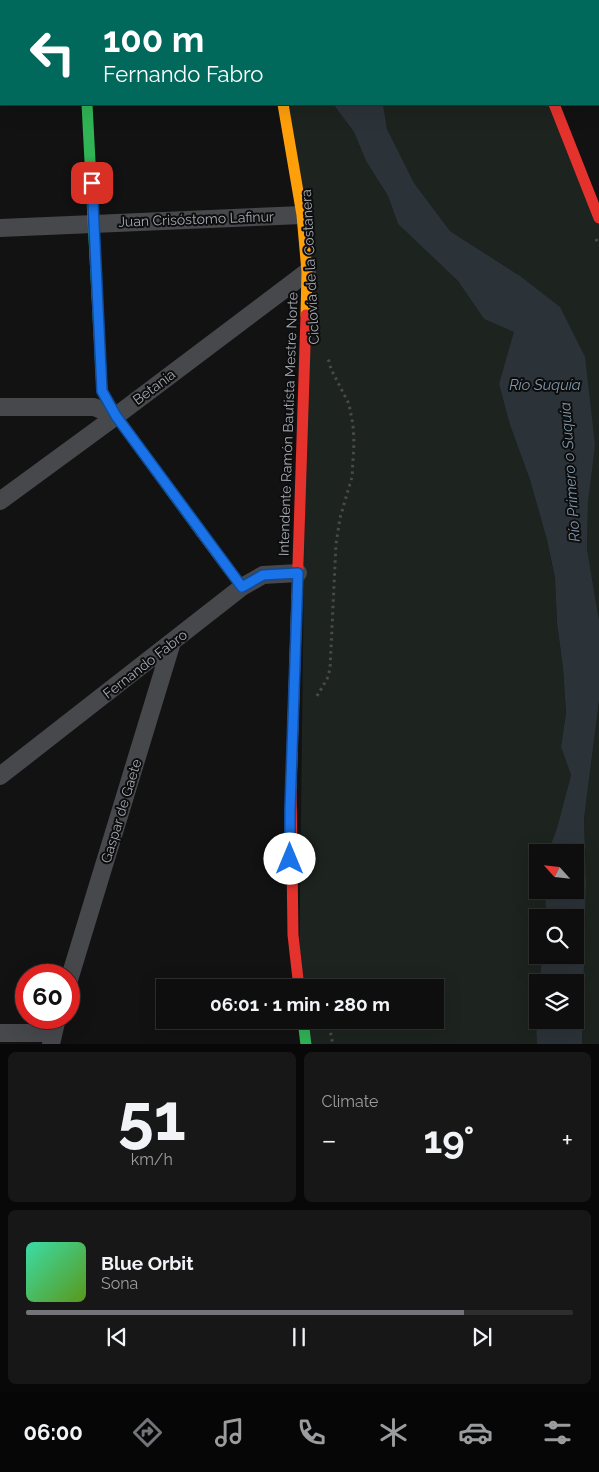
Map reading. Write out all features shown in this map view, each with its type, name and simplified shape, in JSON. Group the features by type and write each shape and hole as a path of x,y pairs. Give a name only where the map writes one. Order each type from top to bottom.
{"main road":[{"path":"87,105 102,391 116,416 242,587"},
{"name":"Intendente Ramón Bautista Mestre Norte","path":"283,105 302,214 308,307 290,810 293,927 298,979"},
{"path":"554,105 599,218"},
{"path":"304,1029 306,1044"}],"street":[{"name":"Juan Crisóstomo Lafinur","path":"0,228 302,214"},
{"name":"Betania","path":"0,500 116,416 307,272"},
{"path":"0,408 94,407 116,416"},
{"name":"Fernando Fabro","path":"0,776 242,587 263,575 298,573"},
{"name":"Gaspar de Gaete","path":"74,964 172,642"},
{"path":"0,1033 54,1032"}],"path":[{"name":"Ciclovía de la Costanera","path":"315,698 327,679 330,669 336,544 340,518 352,477 354,443 349,404 331,369 325,350"},
{"path":"330,1029 333,1044"}],"shaded area":[{"path":"283,105 334,105 354,132 366,161 388,196 398,224 458,281 484,319 515,332 499,384 510,425 530,480 547,540 555,579 557,623 566,713 561,747 571,775 551,844 529,844 529,899 545,899 546,909 529,909 529,964 541,964 541,974 529,974 529,1029 537,1029 537,1044 306,1044 304,1029 444,1029 444,979 299,979 307,307"},
{"path":"383,105 554,105 599,218 599,620 587,549 588,502 520,276 450,231 414,183 387,129"},
{"path":"599,701 599,1044 582,1044 582,1029 584,1029 586,883 584,819"}],"water":[{"name":"Río Suquía","path":"334,105 383,105 387,129 414,183 450,231 520,276 560,307 585,357 595,445 588,502 587,549 599,620 599,701 584,819 586,883 584,964 584,909 546,909 545,899 584,899 584,844 551,844 571,775 561,747 566,713 557,623 555,578 547,540 530,480 510,425 499,384 514,332 484,319 458,281 398,224 388,196 366,161 354,132"},
{"name":"Río Suquía","path":"541,964 584,964 584,974 541,974"},
{"name":"Río Suquía","path":"536,1029 582,1029 582,1044 537,1044"}],"traffic: fast":[{"path":"87,105 102,391 116,416 201,532"},
{"path":"304,1029 306,1044"}],"traffic: slow":[{"path":"283,105 302,215 307,272 306,315"},
{"path":"201,532 242,587"},
{"path":"291,788 297,595"}],"traffic: jam":[{"path":"554,105 599,218"},
{"path":"297,595 306,315"},
{"path":"291,788 293,935 298,979"}],"route":[{"path":"92,183 102,391 116,416 242,587 263,575 298,573 290,859"}],"water label":[{"name":"Río Primero o Suquía","path":"570,472"}]}
